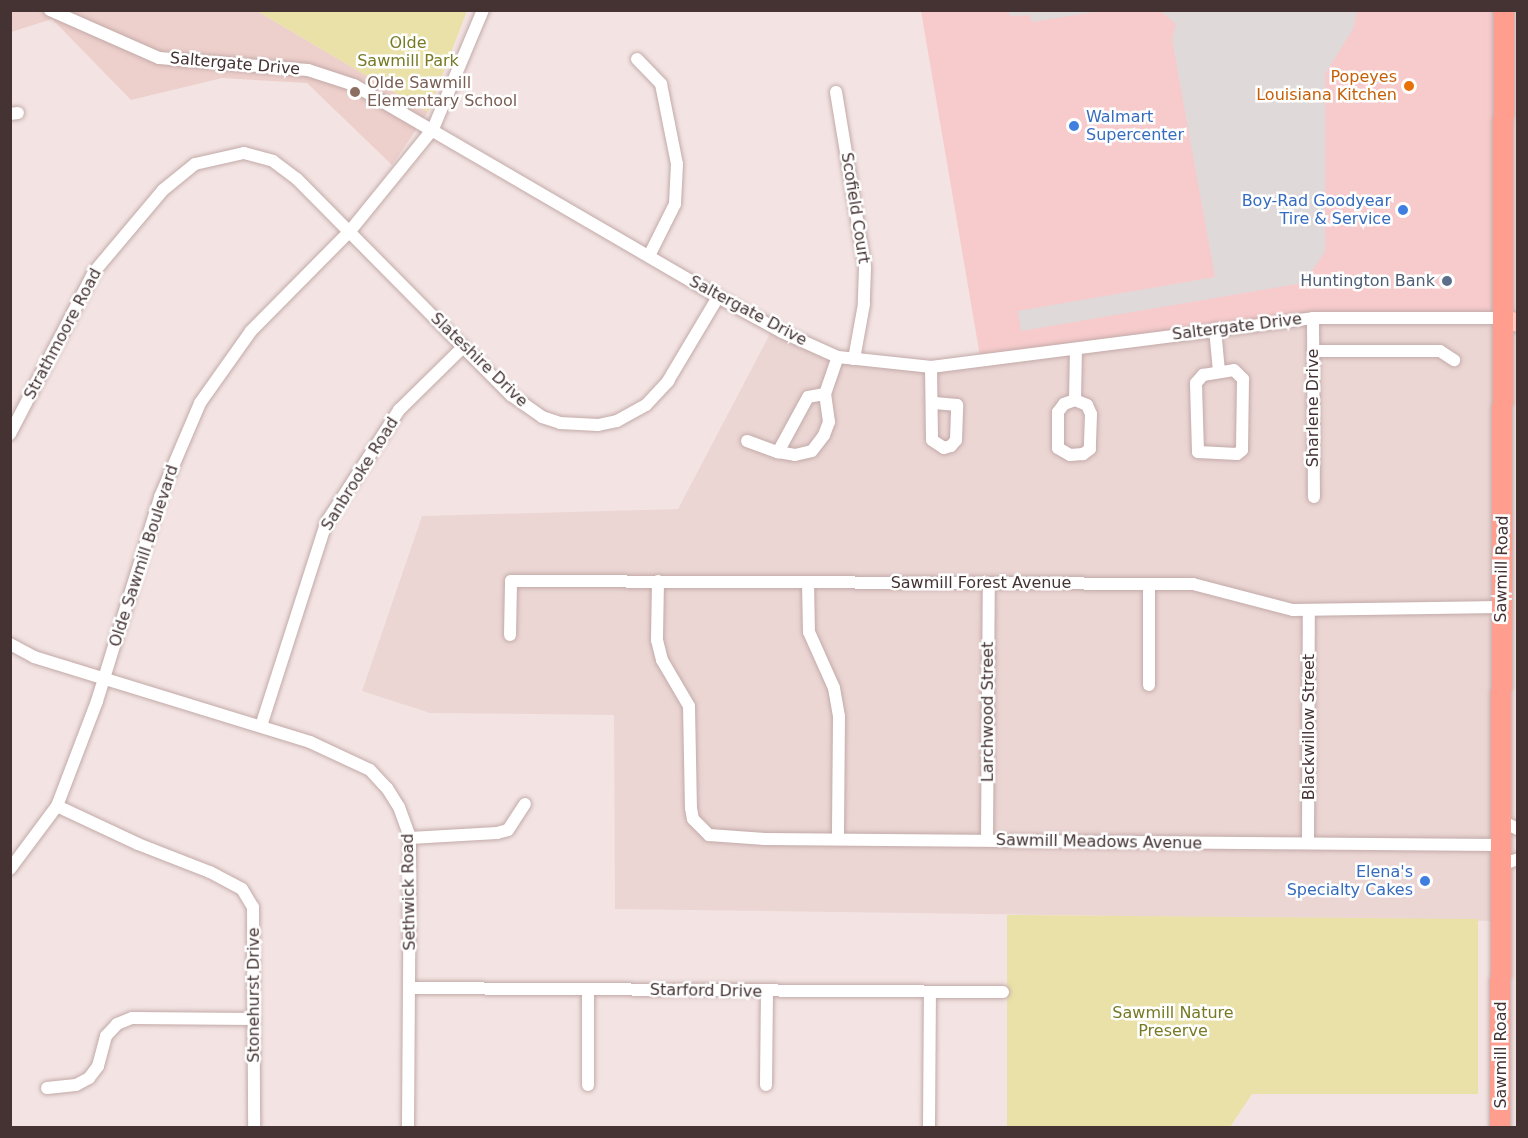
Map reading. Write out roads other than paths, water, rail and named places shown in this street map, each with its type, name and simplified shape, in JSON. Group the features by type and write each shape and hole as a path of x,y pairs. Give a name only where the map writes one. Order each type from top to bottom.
{"main road":[{"name":"Sawmill Road","path":"1500,1128 1509,862 1500,845 1509,825 1501,607 1513,319 1504,10"}],"street":[{"name":"Saltergate Drive","path":"50,10 159,58 276,65 332,76 433,129 782,333 838,357 931,368 1215,329 1313,318 1513,319"},
{"name":"Olde Sawmill Boulevard","path":"10,869 57,806 104,679 160,497 200,403 251,331 350,231 433,129 483,10"},
{"path":"637,59 661,84 677,164 675,204 649,256"},
{"name":"Scofield Court","path":"836,92 865,268 864,304 854,360"},
{"name":"Strathmoore Road","path":"10,434 94,272 164,190 195,164 244,153 273,161 297,178 350,231"},
{"name":"Slateshire Drive","path":"350,231 511,395 542,417 579,426 617,421 646,405 668,381 718,297"},
{"name":"Sharlene Drive","path":"1313,318 1314,497"},
{"path":"1215,329 1219,371"},
{"name":"Sanbrooke Road","path":"261,726 326,523 399,410 463,347"},
{"path":"1075,400 1076,349"},
{"path":"1313,351 1440,351 1454,360"},
{"path":"747,441 778,452 795,455 812,451 829,422 825,394 838,357"},
{"path":"931,368 932,403"},
{"path":"1234,370 1243,379 1245,442 1237,454 1207,455 1195,447 1196,383 1203,375 1219,371 1234,370"},
{"path":"778,452 808,397 825,394"},
{"path":"1075,400 1087,405 1091,414 1090,449 1083,454 1070,455 1058,448 1058,412 1064,404 1075,400"},
{"name":"Sawmill Forest Avenue","path":"510,635 512,581 1149,584 1216,587 1309,611 1501,607"},
{"name":"Sawmill Meadows Avenue","path":"658,581 657,640 663,660 689,706 691,808 700,828 720,838 1500,845"},
{"path":"808,582 808,632 834,688 839,717 838,839"},
{"name":"Larchwood Street","path":"987,840 989,583"},
{"path":"1149,584 1149,685"},
{"name":"Blackwillow Street","path":"1308,843 1309,611"},
{"path":"10,644 34,657 104,679"},
{"name":"Sethwick Road","path":"104,679 261,726 327,749 370,770 399,807 410,838 408,1128"},
{"path":"410,838 497,833 508,830 525,804"},
{"name":"Stonehurst Drive","path":"57,806 242,889 253,907 256,929 254,1128"},
{"name":"Starford Drive","path":"410,988 1003,992"},
{"path":"588,989 588,1085"},
{"path":"766,1085 767,991"},
{"path":"929,1128 930,992"},
{"path":"47,1088 76,1085 89,1078 99,1066 106,1036 117,1024 132,1018 254,1018"}],"place":[{"name":"Popeyes Louisiana Kitchen","path":"1409,86"},
{"name":"Olde Sawmill Elementary School","path":"355,92"},
{"name":"Walmart Supercenter","path":"1074,126"},
{"name":"Boy-Rad Goodyear Tire & Service","path":"1403,210"},
{"name":"Huntington Bank","path":"1447,281"},
{"name":"Elena's Specialty Cakes","path":"1425,881"}],"park label":[{"name":"Olde Sawmill Park","path":"408,52"},
{"name":"Sawmill Nature Preserve","path":"1173,1022"}]}
